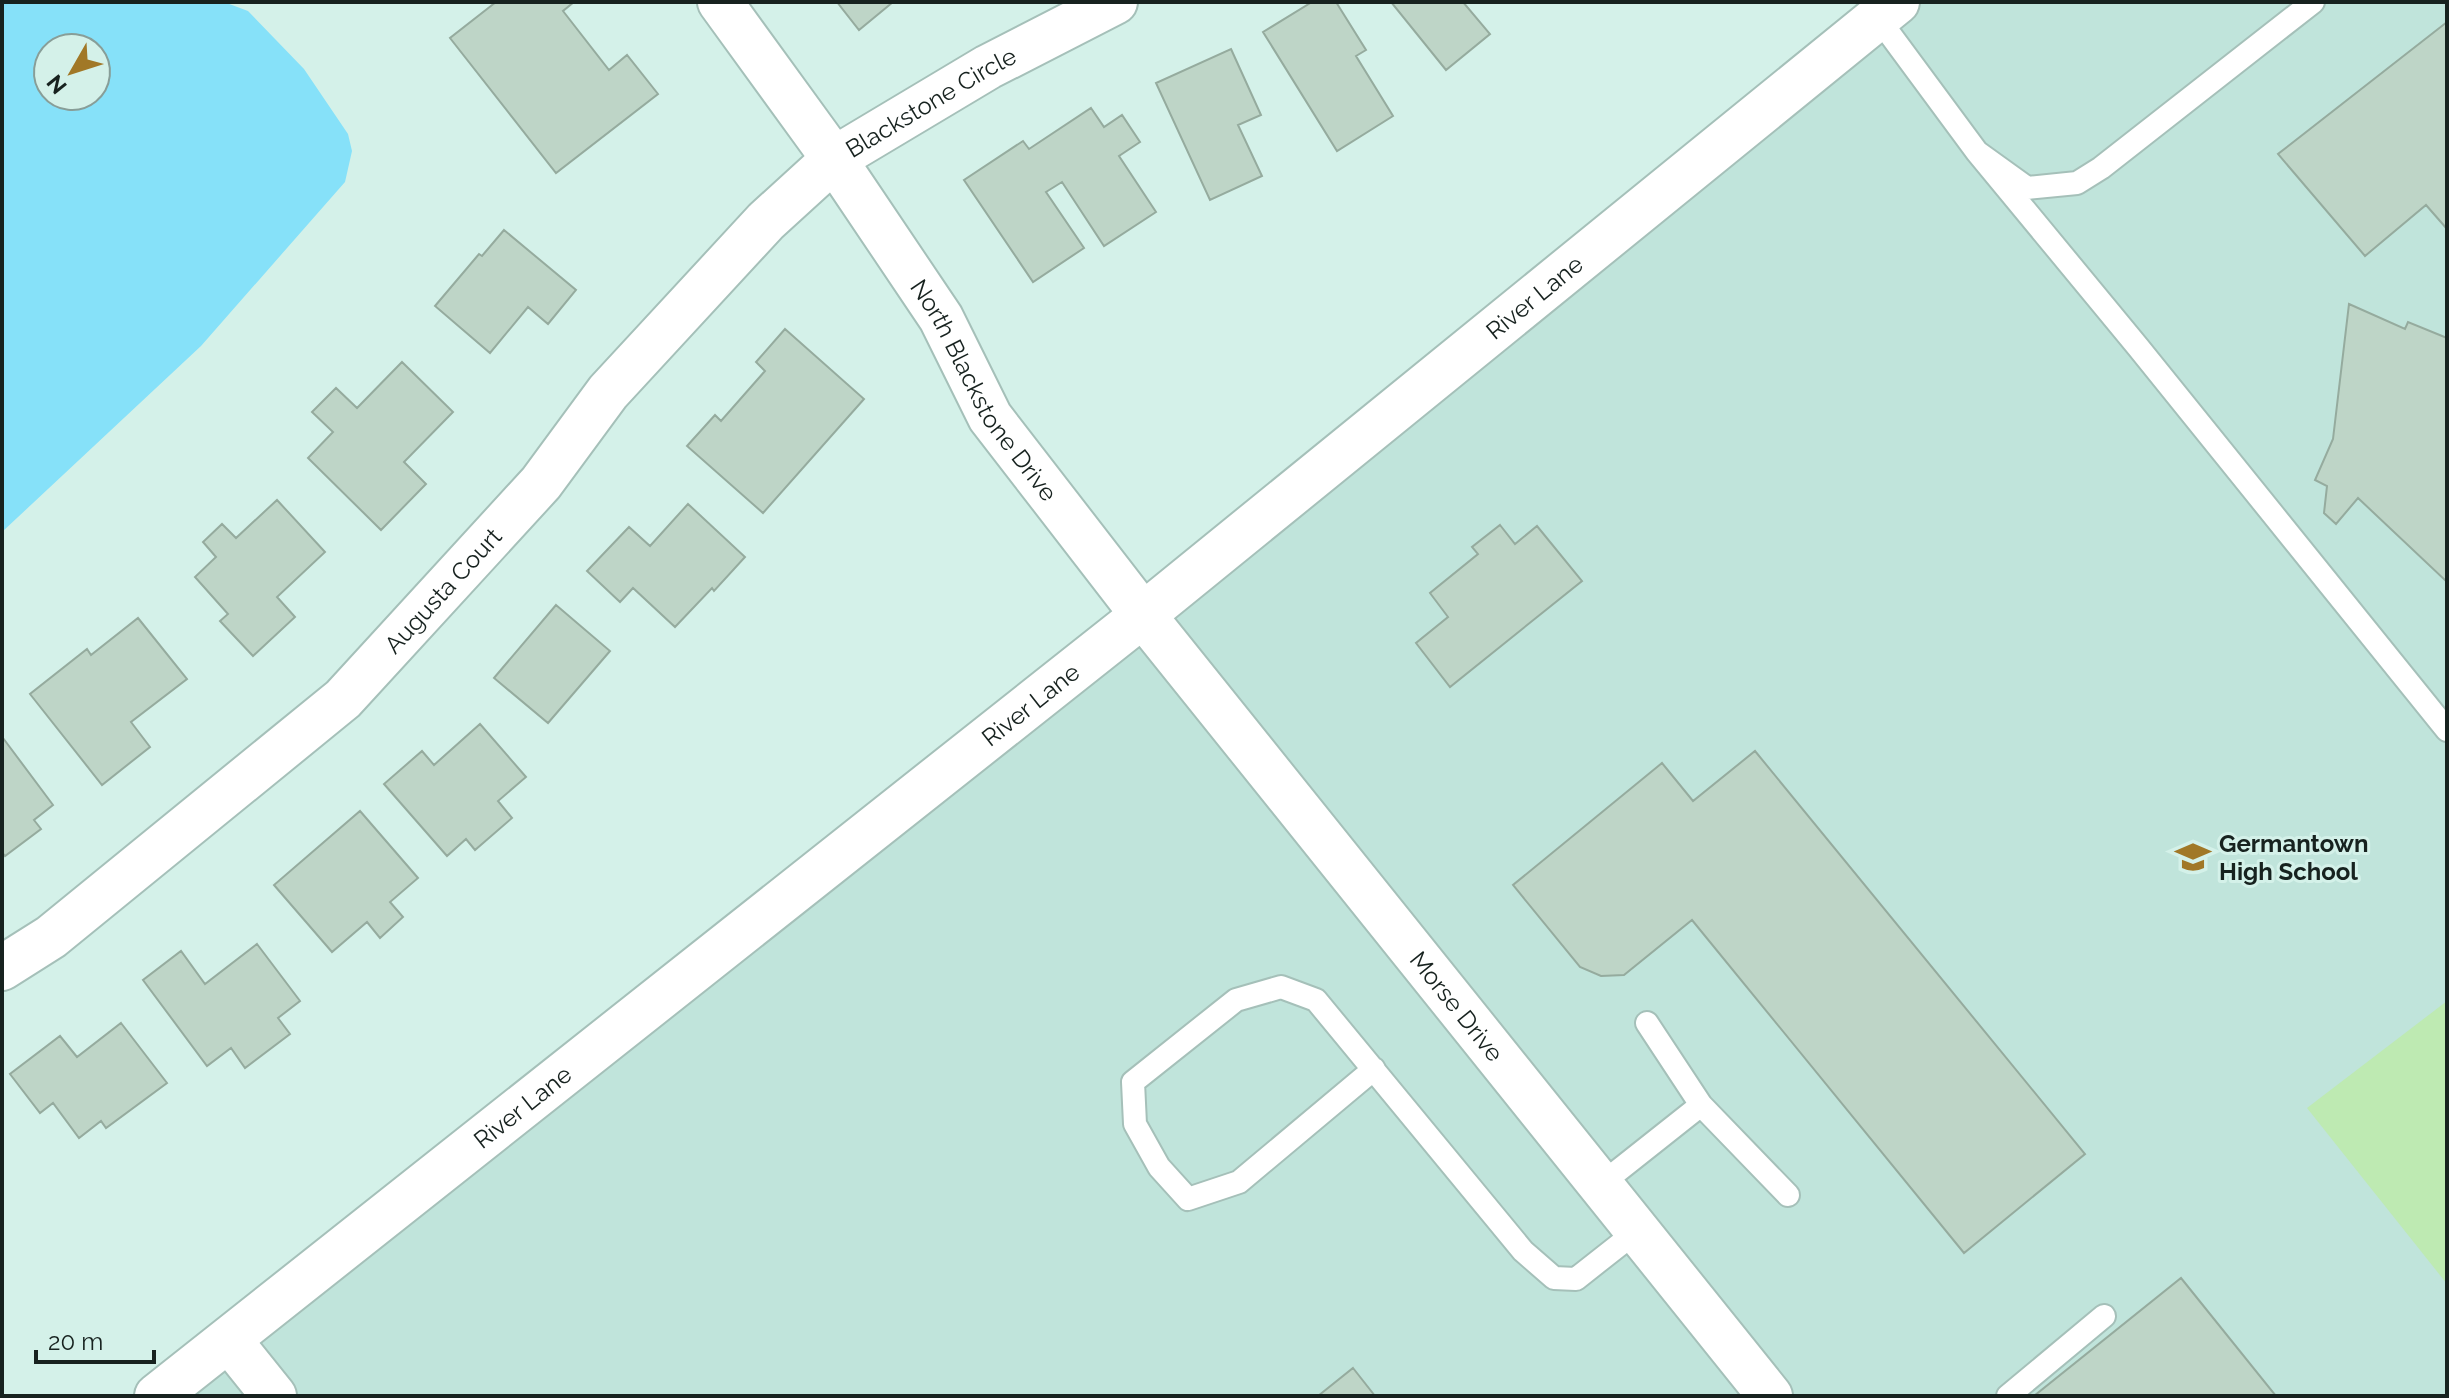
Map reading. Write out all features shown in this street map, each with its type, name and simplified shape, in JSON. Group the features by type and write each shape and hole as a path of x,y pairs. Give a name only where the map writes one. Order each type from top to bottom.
{"street":[{"name":"Blackstone Circle","path":"720,2 834,159 988,67 1115,2"},
{"name":"River Lane","path":"157,1396 1143,615 1888,10"},
{"name":"North Blackstone Drive","path":"834,159 941,318 990,417 1143,615"},
{"name":"Augusta Court","path":"2,968 51,937 343,699 541,483 608,392 766,221 834,159"},
{"name":"Morse Drive","path":"1143,615 1770,1396"},
{"path":"229,1340 274,1396"}],"lane":[{"path":"1977,152 2027,188 2077,183 2101,168 2313,2"},
{"path":"1888,10 1977,152 2447,730"},
{"path":"1374,1069 1239,1182 1188,1199 1159,1167 1135,1124 1133,1082 1236,1000 1281,987 1316,1000 1374,1069 1523,1251 1554,1278 1576,1279 1637,1231"},
{"path":"1647,1023 1701,1105 1788,1195"},
{"path":"1600,1185 1701,1105"},
{"path":"2008,1396 2104,1316"}],"shaded area":[{"path":"1897,2 2447,2 2447,1396 157,1396"}],"green space":[{"path":"2447,1001 2447,1284 2307,1108"}],"water":[{"path":"2,2 224,2 248,11 304,69 348,134 352,151 345,182 201,346 2,532"}],"building":[{"path":"496,2 574,2 563,11 609,70 627,55 658,94 556,173 450,38"},
{"path":"837,2 893,2 859,30"},
{"path":"1312,2 1336,2 1366,50 1356,56 1393,116 1337,151 1263,32"},
{"path":"1391,2 1463,2 1490,34 1446,70"},
{"path":"2447,22 2447,229 2426,205 2365,256 2278,154"},
{"path":"1231,49 1261,115 1238,125 1262,176 1210,200 1156,83"},
{"path":"1091,108 1104,127 1122,115 1140,142 1119,156 1156,212 1104,246 1062,182 1046,192 1084,248 1033,282 964,180 1023,141 1029,149"},
{"path":"504,230 576,290 548,324 528,307 490,353 435,306"},
{"path":"2349,304 2405,329 2408,322 2447,338 2447,582 2358,498 2336,524 2324,513 2327,486 2315,480 2333,439"},
{"path":"785,329 864,399 763,513 687,446 715,415 721,421 765,371 756,362"},
{"path":"402,362 453,412 404,462 426,484 381,530 308,458 333,432 312,412 336,388 357,408"},
{"path":"277,500 325,552 277,597 295,617 253,656 220,621 228,614 195,577 216,557 203,542 222,524 236,538"},
{"path":"688,504 745,557 675,627 633,588 620,602 587,571 629,527 650,546"},
{"path":"1500,525 1515,544 1537,526 1582,581 1450,687 1416,643 1448,617 1430,593 1478,554 1472,547"},
{"path":"556,605 610,651 548,723 494,678"},
{"path":"138,618 187,679 131,722 150,747 102,785 30,694 87,649 91,655"},
{"path":"480,724 526,777 498,801 512,818 475,850 466,839 447,856 384,784 422,751 434,765"},
{"path":"3,738 53,805 34,820 41,829 5,856 2,852"},
{"path":"1755,751 2085,1154 1964,1253 1692,920 1624,975 1601,976 1580,967 1513,885 1662,763 1693,801"},
{"path":"360,811 418,878 390,902 403,917 380,938 367,922 332,952 274,885"},
{"path":"257,944 300,1001 278,1018 290,1034 245,1068 231,1048 207,1066 143,980 181,951 205,984"},
{"path":"121,1023 167,1083 106,1128 101,1121 79,1138 53,1103 40,1113 10,1074 60,1036 77,1057"},
{"path":"2181,1278 2276,1396 2034,1396"},
{"path":"1353,1368 1375,1396 1318,1396"}],"place":[{"name":"Germantown High School","path":"2193,857"}]}
